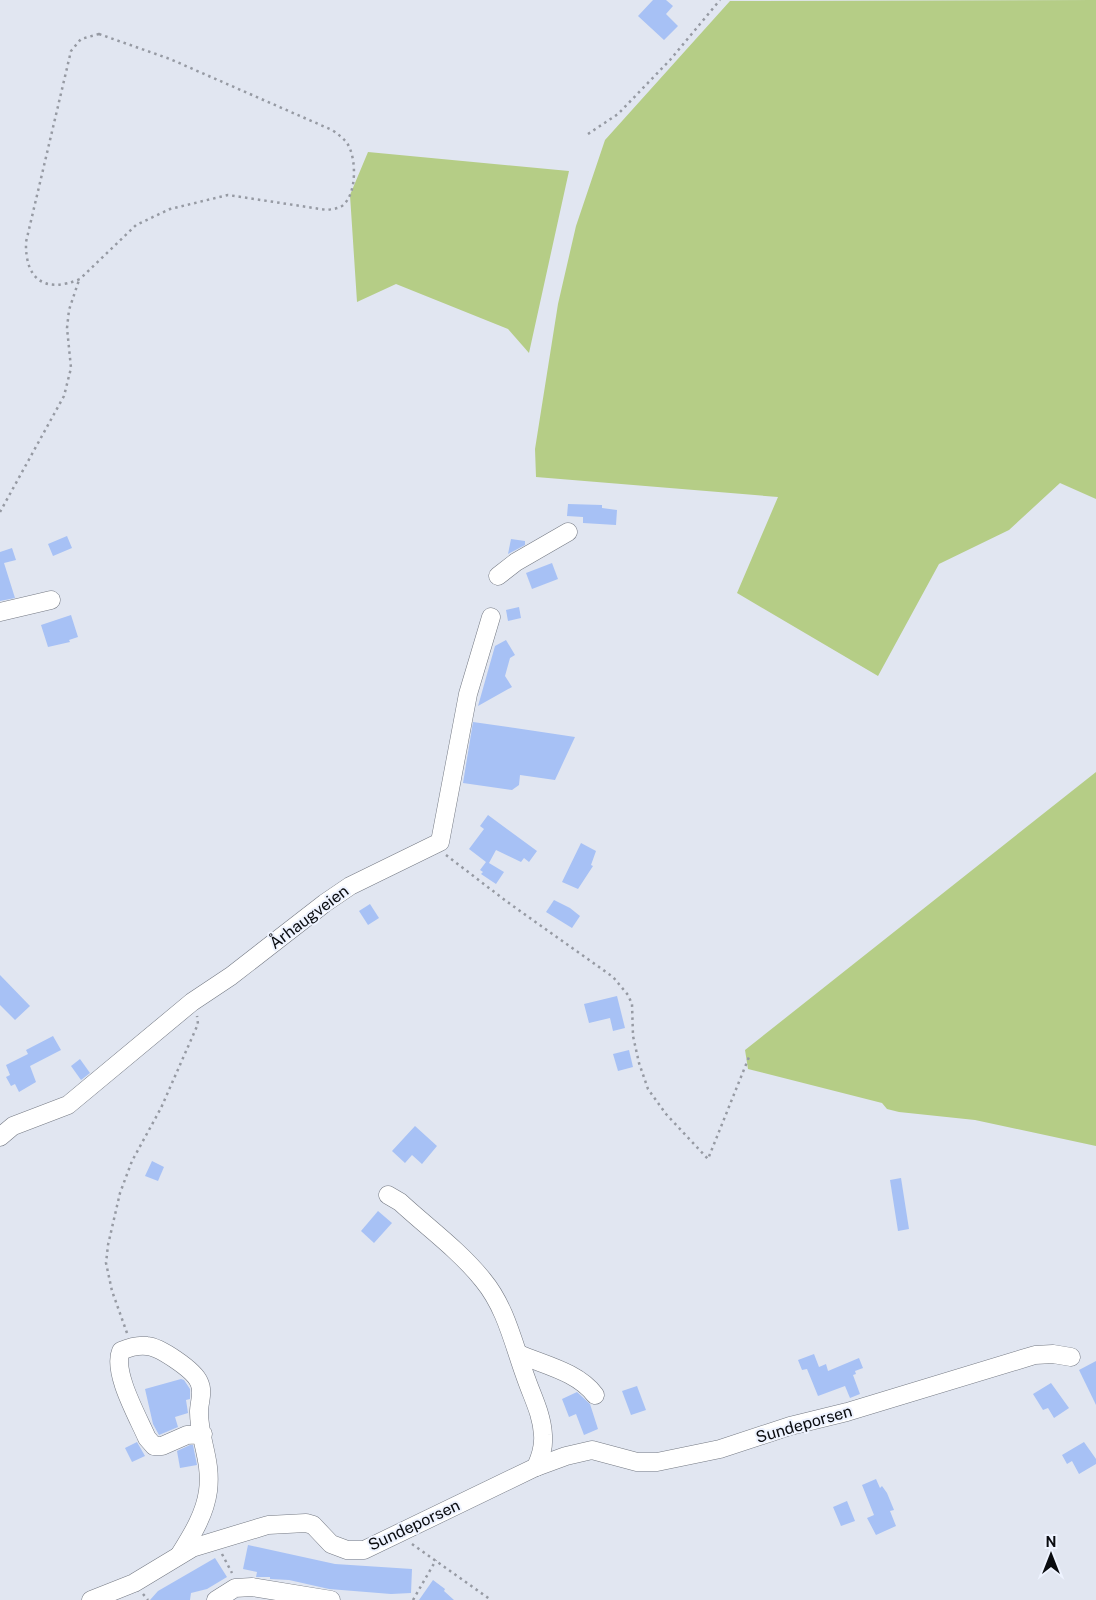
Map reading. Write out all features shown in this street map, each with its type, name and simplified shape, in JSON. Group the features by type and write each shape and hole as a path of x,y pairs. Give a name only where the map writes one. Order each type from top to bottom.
{"street":[{"path":"498,576 516,562 568,532"},
{"path":"0,612 51,600"},
{"path":"440,842 468,694 491,617"},
{"name":"Århaugveien","path":"0,1137 22,1122 68,1105 192,1002 231,976 350,886 440,842"},
{"path":"388,1195 400,1202 482,1279 497,1301 520,1354 543,1428 543,1447 536,1467"},
{"path":"180,1554 205,1506 208,1493 209,1465 199,1412 202,1396 200,1383 193,1372 149,1346 132,1347 121,1351 118,1358 119,1371 147,1438 154,1446 162,1446 187,1435 203,1434"},
{"path":"520,1354 579,1380 589,1386 595,1395"},
{"name":"Sundeporsen","path":"91,1600 134,1583 192,1548 268,1525 295,1522 313,1525 332,1544 347,1550 364,1550 536,1467 566,1456 592,1450 637,1462 666,1460 720,1448 790,1426 847,1412 1035,1355 1053,1354 1071,1357"},
{"path":"216,1600 235,1588 252,1587 331,1600"}],"path":[{"path":"588,134 618,114 670,60 720,0"},
{"path":"0,512 64,396 71,368 67,328 69,310 80,279 128,231 153,215 170,209 228,195 307,208 337,208 347,201 350,193 354,165 350,149 342,137 332,130 292,111 170,59 109,36 87,36 75,44 71,51 26,242 27,265 35,277 44,282 56,284 69,284 80,279"},
{"path":"440,842 448,857 613,977 628,995 632,1004 633,1036 639,1063 648,1089 666,1114 708,1160 749,1057"},
{"path":"132,1347 112,1291 106,1263 108,1245 120,1193 132,1161 161,1108 198,1024 192,1002"},
{"path":"399,1534 491,1600"},
{"path":"220,1550 235,1580 235,1588"},
{"path":"413,1600 436,1560"}],"green space":[{"path":"1096,0 1096,499 1060,483 1009,530 939,564 878,676 737,593 778,497 536,477 535,449 558,304 576,226 605,140 730,1"},
{"path":"368,152 569,171 529,353 508,329 396,284 357,302 350,195"},
{"path":"1096,772 1096,1146 975,1120 899,1112 887,1109 882,1103 748,1069 745,1050"}],"building":[{"path":"653,0 666,0 673,6 666,14 678,26 664,40 638,16"},
{"path":"568,504 602,505 602,508 617,510 616,525 583,523 583,517 567,516"},
{"path":"67,536 72,548 53,556 48,544"},
{"path":"511,539 525,541 525,545 508,554"},
{"path":"12,548 16,560 4,563 15,598 0,601 0,552"},
{"path":"552,563 558,579 532,589 526,573"},
{"path":"519,607 521,618 508,621 506,610"},
{"path":"71,615 78,637 69,640 70,642 48,647 41,625"},
{"path":"506,640 515,655 510,658 505,676 512,687 478,706 495,646"},
{"path":"473,722 575,737 555,780 520,775 519,785 512,790 463,783"},
{"path":"488,815 537,851 529,862 524,858 521,862 496,850 489,863 504,872 496,884 481,874 483,872 480,870 486,862 469,849 484,829 480,826"},
{"path":"581,843 596,851 591,865 593,866 578,889 562,882"},
{"path":"554,900 570,908 580,916 572,928 546,912"},
{"path":"370,904 379,918 368,925 359,911"},
{"path":"0,975 30,1006 15,1020 0,1005"},
{"path":"617,996 625,1028 613,1031 610,1018 589,1023 584,1004"},
{"path":"53,1036 61,1050 30,1066 36,1082 19,1092 15,1084 11,1086 6,1077 10,1075 6,1065 28,1054 26,1050"},
{"path":"629,1050 633,1067 618,1071 613,1054"},
{"path":"80,1059 90,1073 81,1080 71,1066"},
{"path":"415,1126 437,1146 422,1164 412,1155 405,1163 392,1151"},
{"path":"152,1161 164,1167 158,1181 145,1176"},
{"path":"901,1178 909,1229 898,1231 890,1180"},
{"path":"378,1211 392,1223 374,1243 361,1231"},
{"path":"814,1354 819,1367 826,1364 828,1371 859,1358 863,1368 855,1371 856,1374 853,1375 860,1394 850,1398 845,1386 818,1396 807,1369 802,1370 798,1360"},
{"path":"1096,1361 1096,1405 1079,1370"},
{"path":"181,1379 184,1380 190,1389 190,1399 186,1400 188,1413 175,1417 178,1427 159,1435 153,1424 145,1389"},
{"path":"1051,1383 1069,1408 1054,1418 1048,1408 1043,1410 1033,1394"},
{"path":"637,1386 646,1410 631,1415 622,1391"},
{"path":"577,1392 590,1404 598,1429 584,1435 576,1414 569,1417 562,1399"},
{"path":"137,1442 145,1456 132,1462 125,1448"},
{"path":"1084,1442 1096,1459 1096,1464 1079,1474 1072,1461 1067,1464 1062,1455"},
{"path":"193,1445 197,1465 180,1468 177,1451"},
{"path":"876,1479 880,1488 882,1486 887,1493 894,1510 890,1511 896,1526 876,1535 867,1518 874,1515 862,1485"},
{"path":"847,1501 855,1521 841,1526 833,1507"},
{"path":"248,1545 335,1564 412,1569 411,1593 391,1594 329,1589 289,1580 256,1577 257,1572 243,1569"},
{"path":"215,1558 227,1577 207,1589 191,1593 190,1600 150,1600 158,1591"},
{"path":"433,1580 445,1589 444,1591 454,1600 419,1600"}]}
